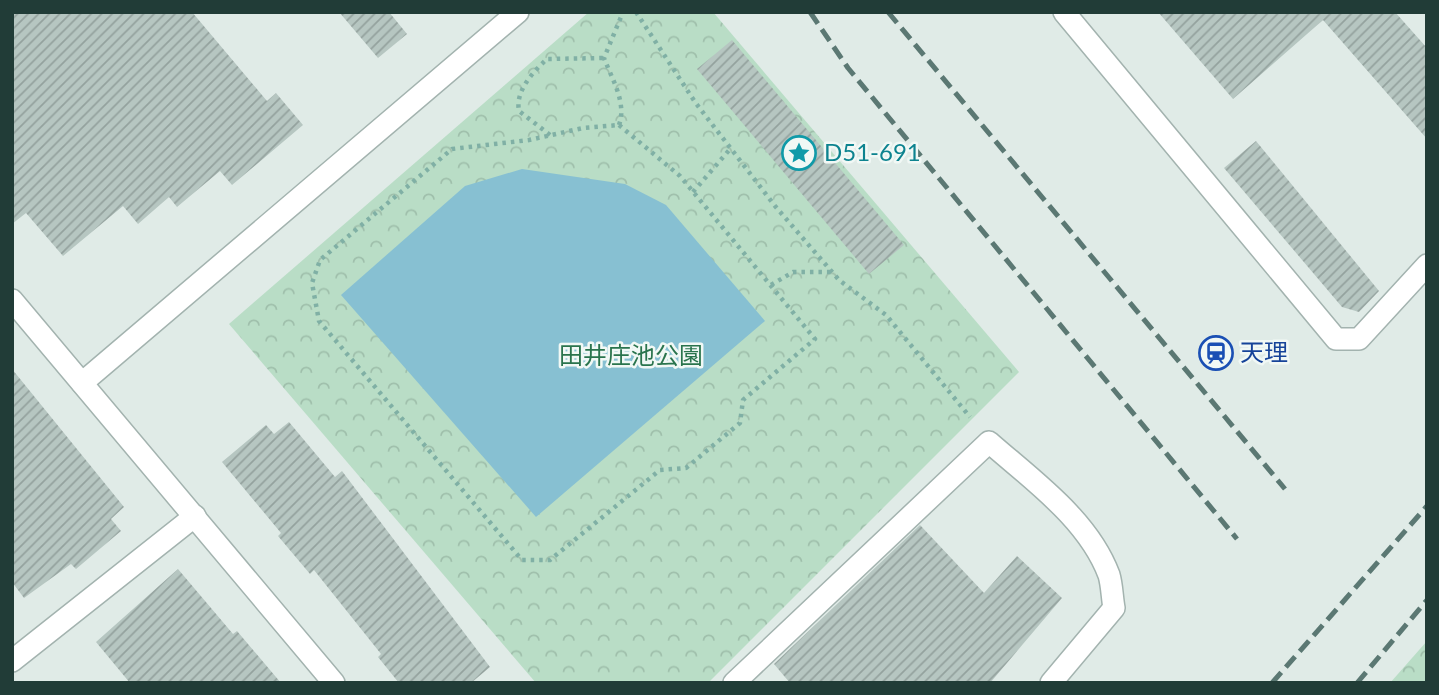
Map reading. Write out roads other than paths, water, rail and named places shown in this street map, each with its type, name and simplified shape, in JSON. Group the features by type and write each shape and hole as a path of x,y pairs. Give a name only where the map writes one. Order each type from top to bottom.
{"street":[{"path":"82,383 518,12"},
{"path":"1064,12 1336,340 1359,339 1427,265"},
{"path":"12,300 334,683"},
{"path":"734,683 989,442 1051,496 1091,539 1110,578 1114,608 1051,683"},
{"path":"12,661 195,516"}],"water":[{"path":"522,169 625,184 666,205 765,321 536,517 341,295 465,186"}],"railway":[{"path":"810,12 848,68 1237,539"},
{"path":"888,12 1285,489"},
{"path":"1272,683 1427,506"},
{"path":"1357,683 1427,600"}],"place":[{"name":"D51-691","path":"799,153"},
{"name":"天理","path":"1216,353"}],"park label":[{"name":"田井庄池公園","path":"631,356"}]}
